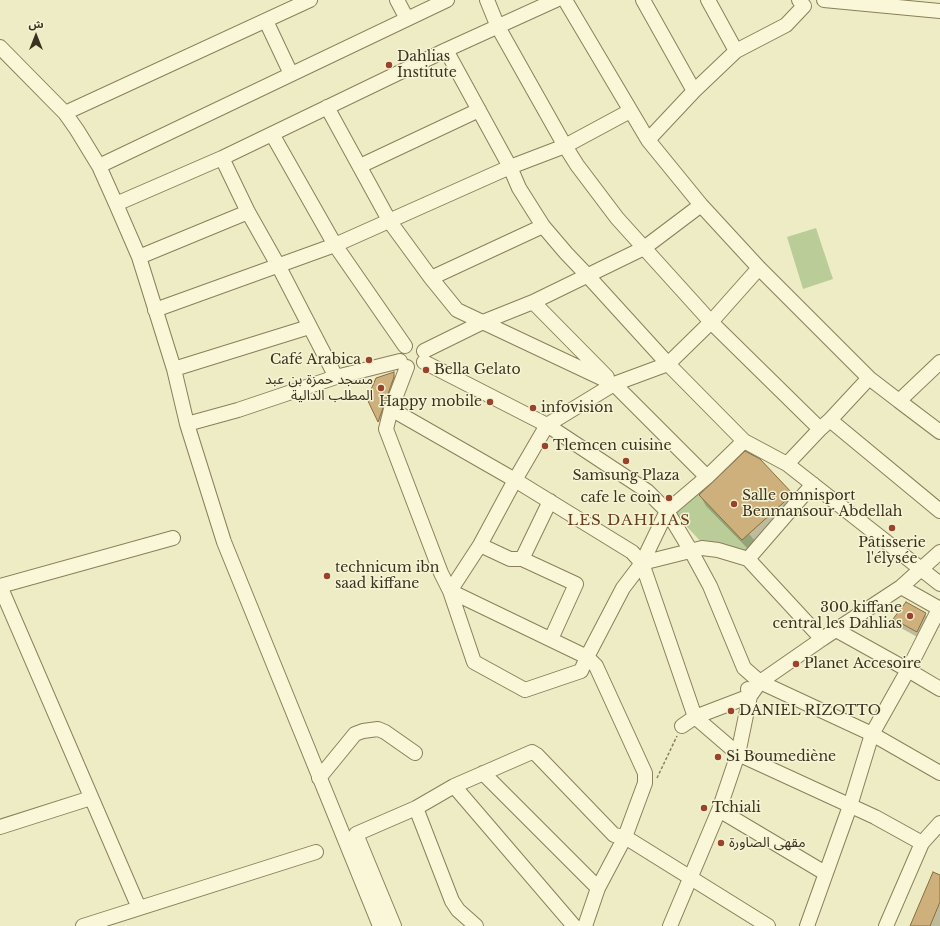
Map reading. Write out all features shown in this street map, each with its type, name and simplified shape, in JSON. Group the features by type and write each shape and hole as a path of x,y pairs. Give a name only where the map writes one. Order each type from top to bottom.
{"street":[{"path":"64,113 310,0"},
{"path":"397,0 406,19"},
{"path":"98,166 447,0"},
{"path":"487,0 498,27 565,146 577,165 617,218 711,322 825,425 940,511"},
{"path":"116,204 222,158 446,50 556,0"},
{"path":"565,0 648,140 701,205 759,268 869,378 940,432"},
{"path":"643,0 694,91"},
{"path":"708,0 736,51"},
{"path":"648,140 694,91 736,51 786,25 804,6 799,0"},
{"path":"824,0 940,10"},
{"path":"266,20 291,74"},
{"path":"0,47 64,113 77,130 98,166 116,204 138,257 174,369 187,424 224,542 380,926"},
{"path":"446,50 510,167 519,188 543,226 668,364 744,441 787,464 940,584"},
{"path":"327,107 390,222 431,278 457,310 614,384"},
{"path":"360,166 479,110"},
{"path":"155,310 280,266 390,222 510,167 565,146 630,111"},
{"path":"272,134 335,245 405,346"},
{"path":"222,158 248,212 280,266 309,327 336,377"},
{"path":"187,424 238,410 336,377 403,364 410,369 418,368 424,357 483,322 533,302 644,248 701,205"},
{"path":"138,257 248,212"},
{"path":"431,278 543,226"},
{"path":"450,591 480,545 547,425 614,384 668,364 711,322 759,268"},
{"path":"533,302 707,477"},
{"path":"174,369 309,327"},
{"path":"670,926 719,810 738,754 750,696 744,668 710,586 691,551 667,511 647,491 547,425 424,357 419,345 412,343 405,346 400,353 403,364 386,429 441,573 450,591 474,662 525,690 581,671 623,588 642,563 667,511 707,477 744,441"},
{"path":"899,401 940,362"},
{"path":"787,464 869,378"},
{"path":"391,409 515,480 632,552 642,563 694,717 738,754 875,817 922,843"},
{"path":"748,559 813,484"},
{"path":"522,559 550,501"},
{"path":"138,908 0,586 173,538"},
{"path":"480,545 510,559 522,559 576,584 550,639"},
{"path":"642,563 702,548 718,550 748,559 822,639"},
{"path":"682,726 694,717 750,696 760,682 901,587 940,552"},
{"path":"807,926 850,806 872,734 908,670 939,609 901,587"},
{"path":"450,591 587,657 596,666 645,773 644,783 625,837 598,888 585,926"},
{"path":"836,630 940,689"},
{"path":"744,668 760,682 872,734 940,773"},
{"path":"320,778 356,734 363,731 378,729 385,732 415,753"},
{"path":"394,926 356,834 416,808 454,786 532,752 537,755 614,835 625,837 768,926"},
{"path":"483,773 598,888"},
{"path":"454,786 574,926"},
{"path":"0,827 91,798"},
{"path":"416,808 452,902 458,910 476,926"},
{"path":"719,810 826,873"},
{"path":"886,926 922,843 940,823"},
{"path":"83,926 316,852"}],"path":[{"path":"656,781 682,726"}],"green space":[{"path":"816,228 833,279 803,289 787,237"},
{"name":"Salle omnisport Benmansour Abdellah","path":"747,446 793,494 749,534 758,544 749,553 705,546 675,514"}],"building":[{"name":"مسجد حمزة بن عبد المطلب الدالية","path":"394,372 394,377 378,422 367,399 376,378"},
{"name":"Salle omnisport Benmansour Abdellah","path":"745,451 760,459 793,494 742,540 699,495"},
{"name":"300 kiffane central les Dahlias","path":"906,602 926,613 917,632 893,619"},
{"path":"933,872 940,875 940,902 930,926 910,926"}],"place":[{"name":"Dahlias Institute","path":"389,65"},
{"name":"Café Arabica","path":"369,360"},
{"name":"Bella Gelato","path":"426,370"},
{"name":"مسجد حمزة بن عبد المطلب الدالية","path":"381,388"},
{"name":"Happy mobile","path":"490,402"},
{"name":"infovision","path":"533,408"},
{"name":"Tlemcen cuisine","path":"545,446"},
{"name":"Samsung Plaza","path":"626,461"},
{"name":"cafe le coin","path":"669,498"},
{"name":"Salle omnisport Benmansour Abdellah","path":"734,504"},
{"name":"Pâtisserie l'élysée","path":"892,528"},
{"name":"technicum ibn saad kiffane","path":"327,576"},
{"name":"300 kiffane central les Dahlias","path":"910,616"},
{"name":"Planet Accesoire","path":"796,664"},
{"name":"DANIEL RIZOTTO","path":"731,711"},
{"name":"Si Boumediène","path":"718,757"},
{"name":"Tchiali","path":"704,808"},
{"name":"مقهى الصاورة","path":"721,843"}],"district":[{"name":"LES DAHLIAS","path":"629,521"}]}
